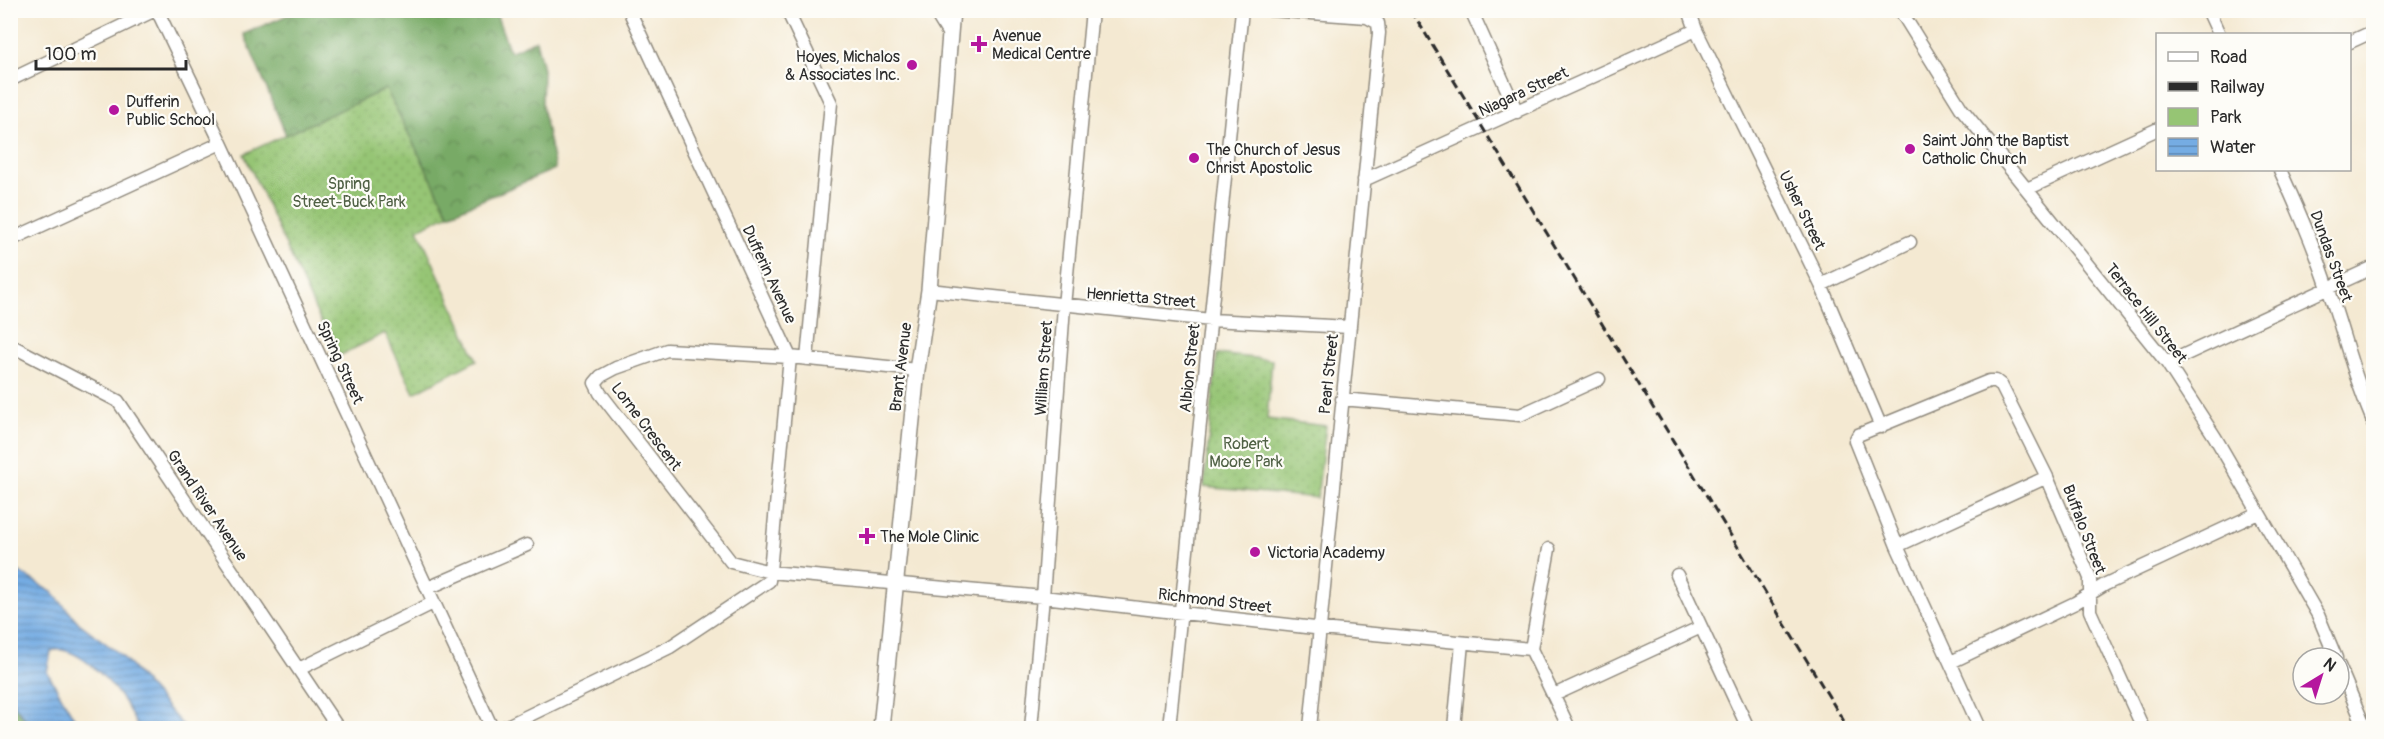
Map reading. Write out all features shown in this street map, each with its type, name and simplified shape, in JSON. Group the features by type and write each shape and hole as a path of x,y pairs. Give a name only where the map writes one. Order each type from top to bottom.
{"main road":[{"name":"Brant Avenue","path":"881,729 917,370 929,290 952,10"}],"street":[{"path":"10,80 156,10"},
{"name":"Spring Street","path":"156,10 221,143 492,729"},
{"name":"Dufferin Avenue","path":"629,10 790,357"},
{"path":"787,10 831,103 807,359"},
{"path":"934,10 950,36"},
{"name":"William Street","path":"1030,729 1043,597 1064,306 1092,10"},
{"name":"Albion Street","path":"1169,729 1179,612 1242,10"},
{"name":"Pearl Street","path":"1270,10 1367,17 1378,23 1379,33 1310,729"},
{"path":"1471,10 1517,112"},
{"name":"Usher Street","path":"1689,10 1696,30 1821,285 1881,427"},
{"name":"Terrace Hill Street","path":"1900,10 1961,108 2167,363 2215,437 2318,615 2331,646"},
{"path":"2208,10 2219,33"},
{"name":"Niagara Street","path":"1364,180 1696,30"},
{"path":"2351,41 2373,31"},
{"path":"2027,189 2156,129"},
{"path":"10,240 221,143"},
{"name":"Dundas Street","path":"2280,171 2304,223 2328,288 2362,397 2373,423"},
{"path":"1821,285 1910,242"},
{"path":"2167,363 2373,267"},
{"name":"Henrietta Street","path":"929,290 1211,320 1350,327"},
{"name":"Grand River Avenue","path":"10,345 118,401 338,729"},
{"name":"Lorne Crescent","path":"896,584 770,572 731,562 600,393 595,383 601,376 616,368 667,350 790,357 917,370"},
{"path":"503,729 670,647 769,581 790,357"},
{"path":"1342,399 1520,415 1599,379"},
{"name":"Buffalo Street","path":"1881,427 1989,381 1996,381 2001,385 2047,477 2090,578 2090,611 2143,729"},
{"path":"1881,427 1858,435 1855,441 1856,447 1897,546 1980,729"},
{"path":"1897,546 2047,477"},
{"path":"1951,662 2090,595 2106,584 2258,513"},
{"path":"428,588 527,544"},
{"path":"1549,549 1532,648 1569,729"},
{"path":"1677,575 1748,729"},
{"name":"Richmond Street","path":"896,584 1043,597 1462,643 1532,648"},
{"path":"299,669 433,603"},
{"path":"1554,695 1701,627"},
{"path":"1454,729 1462,643"},
{"path":"2351,695 2365,729"}],"green space":[{"path":"297,11 495,11 510,52 536,40 543,69 542,106 555,169 449,214 386,89 286,135 244,34"},
{"name":"Spring Street-Buck Park","path":"387,88 449,214 418,229 477,360 414,393 385,333 337,357 244,154"},
{"name":"Robert Moore Park","path":"1217,354 1272,360 1267,419 1326,426 1317,498 1204,487"},
{"path":"10,700 32,728 11,728"}],"water":[{"path":"10,571 18,571 52,592 79,623 121,655 185,728 138,728 124,702 101,674 81,658 60,650 51,651 47,672 80,728 32,728 11,700"}],"railway":[{"path":"1411,10 1848,728"}],"place":[{"name":"Avenue Medical Centre","path":"979,44"},
{"name":"Hoyes, Michalos & Associates Inc.","path":"912,65"},
{"name":"Dufferin Public School","path":"114,110"},
{"name":"Saint John the Baptist Catholic Church","path":"1910,149"},
{"name":"The Church of Jesus Christ Apostolic","path":"1194,158"},
{"name":"The Mole Clinic","path":"867,536"},
{"name":"Victoria Academy","path":"1255,552"}]}
